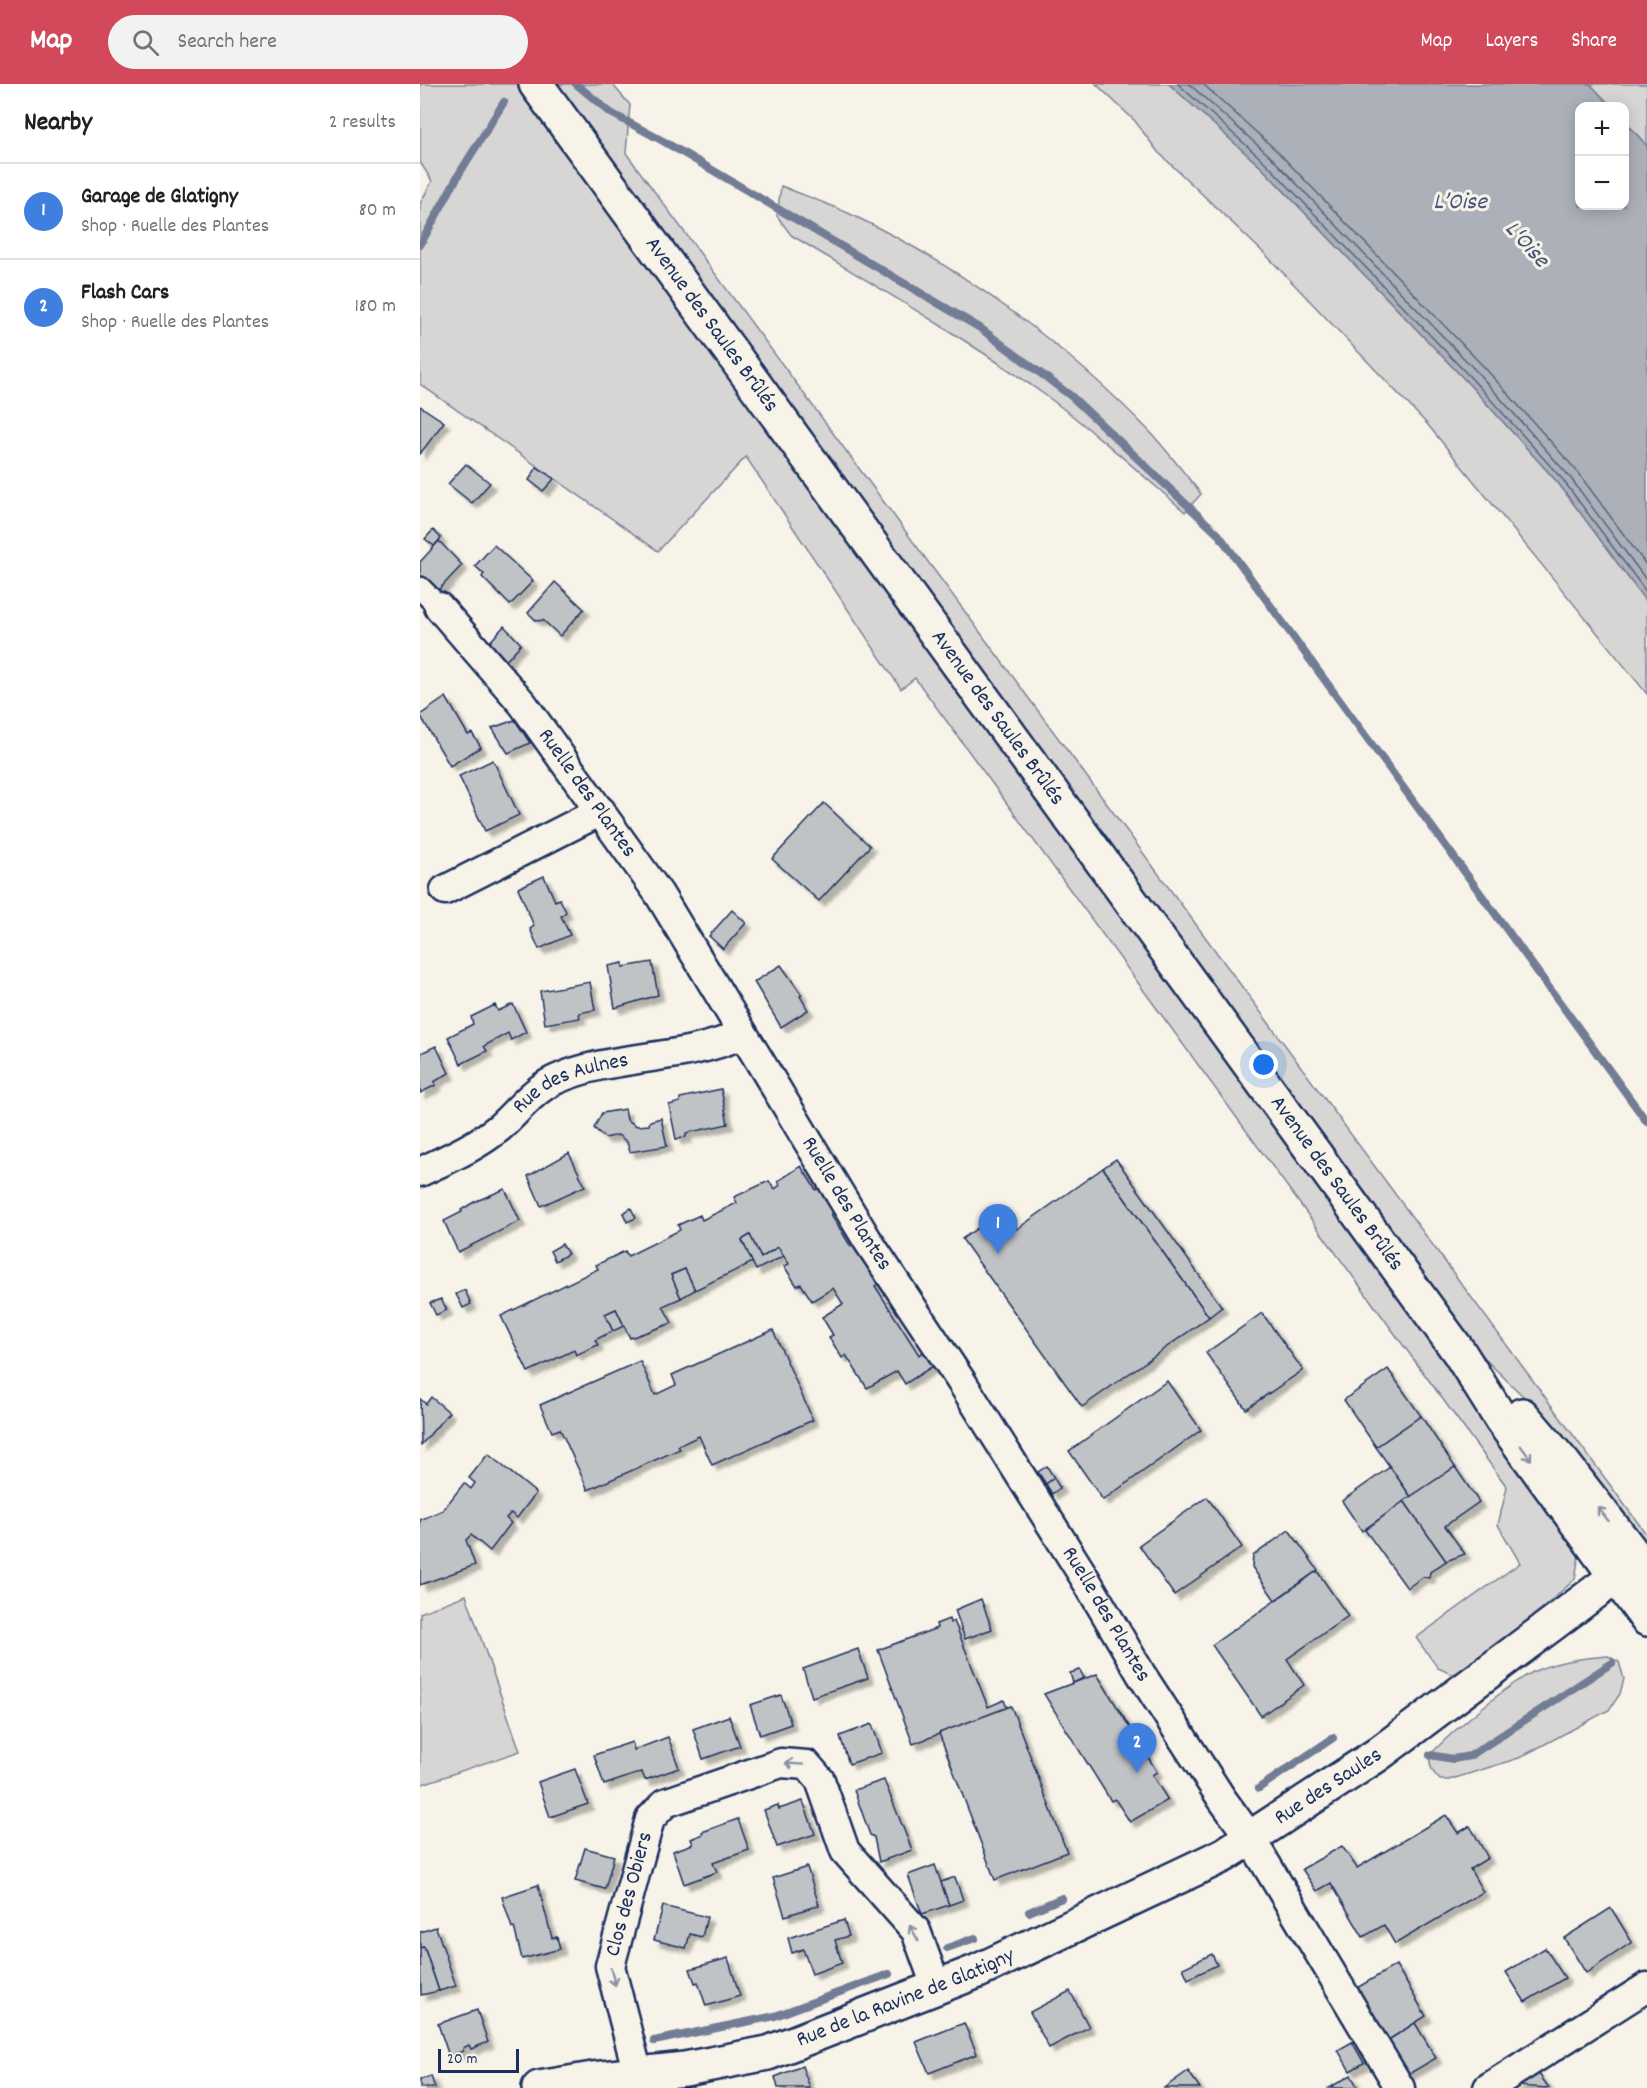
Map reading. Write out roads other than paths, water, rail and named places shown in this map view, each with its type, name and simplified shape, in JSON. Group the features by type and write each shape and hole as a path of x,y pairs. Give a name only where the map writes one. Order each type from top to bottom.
{"main road":[{"name":"Avenue des Saules Brûlés","path":"536,84 1459,1352 1502,1419 1634,1569 1647,1619"},
{"name":"Rue des Saules","path":"1251,1839 1377,1755 1634,1569"},
{"name":"Rue de la Ravine de Glatigny","path":"539,2088 593,2083 638,2074 745,2059 768,2053 996,1963 1224,1855 1251,1839"}],"street":[{"name":"Ruelle des Plantes","path":"430,598 524,704 659,894 868,1241 963,1384 1083,1575 1141,1674 1222,1799 1251,1839"},
{"path":"445,890 601,811"},
{"name":"Rue des Aulnes","path":"420,1172 476,1144 500,1127 539,1089 555,1080 580,1071 714,1047 742,1034"},
{"name":"Clos des Obiers","path":"638,2074 635,2054 610,1966 650,1819 665,1803 781,1763 807,1765 820,1779 845,1851 916,1931 936,1986"},
{"name":"Rue des Saules","path":"1251,1839 1400,2088"},
{"path":"1488,2088 1647,1987"}],"water":[{"name":"L’Oise","path":"1169,84 1590,84 1607,102 1575,102 1575,210 1629,210 1629,126 1647,146 1647,603 1559,484 1468,383 1262,168"}],"waterway":[{"path":"576,84 611,113 663,141 980,328 1071,396 1219,535 1647,1122"},
{"path":"420,245 459,174 504,102"},
{"path":"1430,1755 1453,1759 1470,1756 1612,1663"},
{"path":"1259,1788 1333,1738"},
{"path":"1029,1912 1062,1898"},
{"path":"947,1948 975,1938"},
{"path":"654,2041 775,2016 889,1974"}],"place":[{"name":"Garage de Glatigny","path":"998,1254"},
{"name":"Flash Cars","path":"1137,1773"}],"water label":[{"name":"L'Oise","path":"1526,245"}]}
